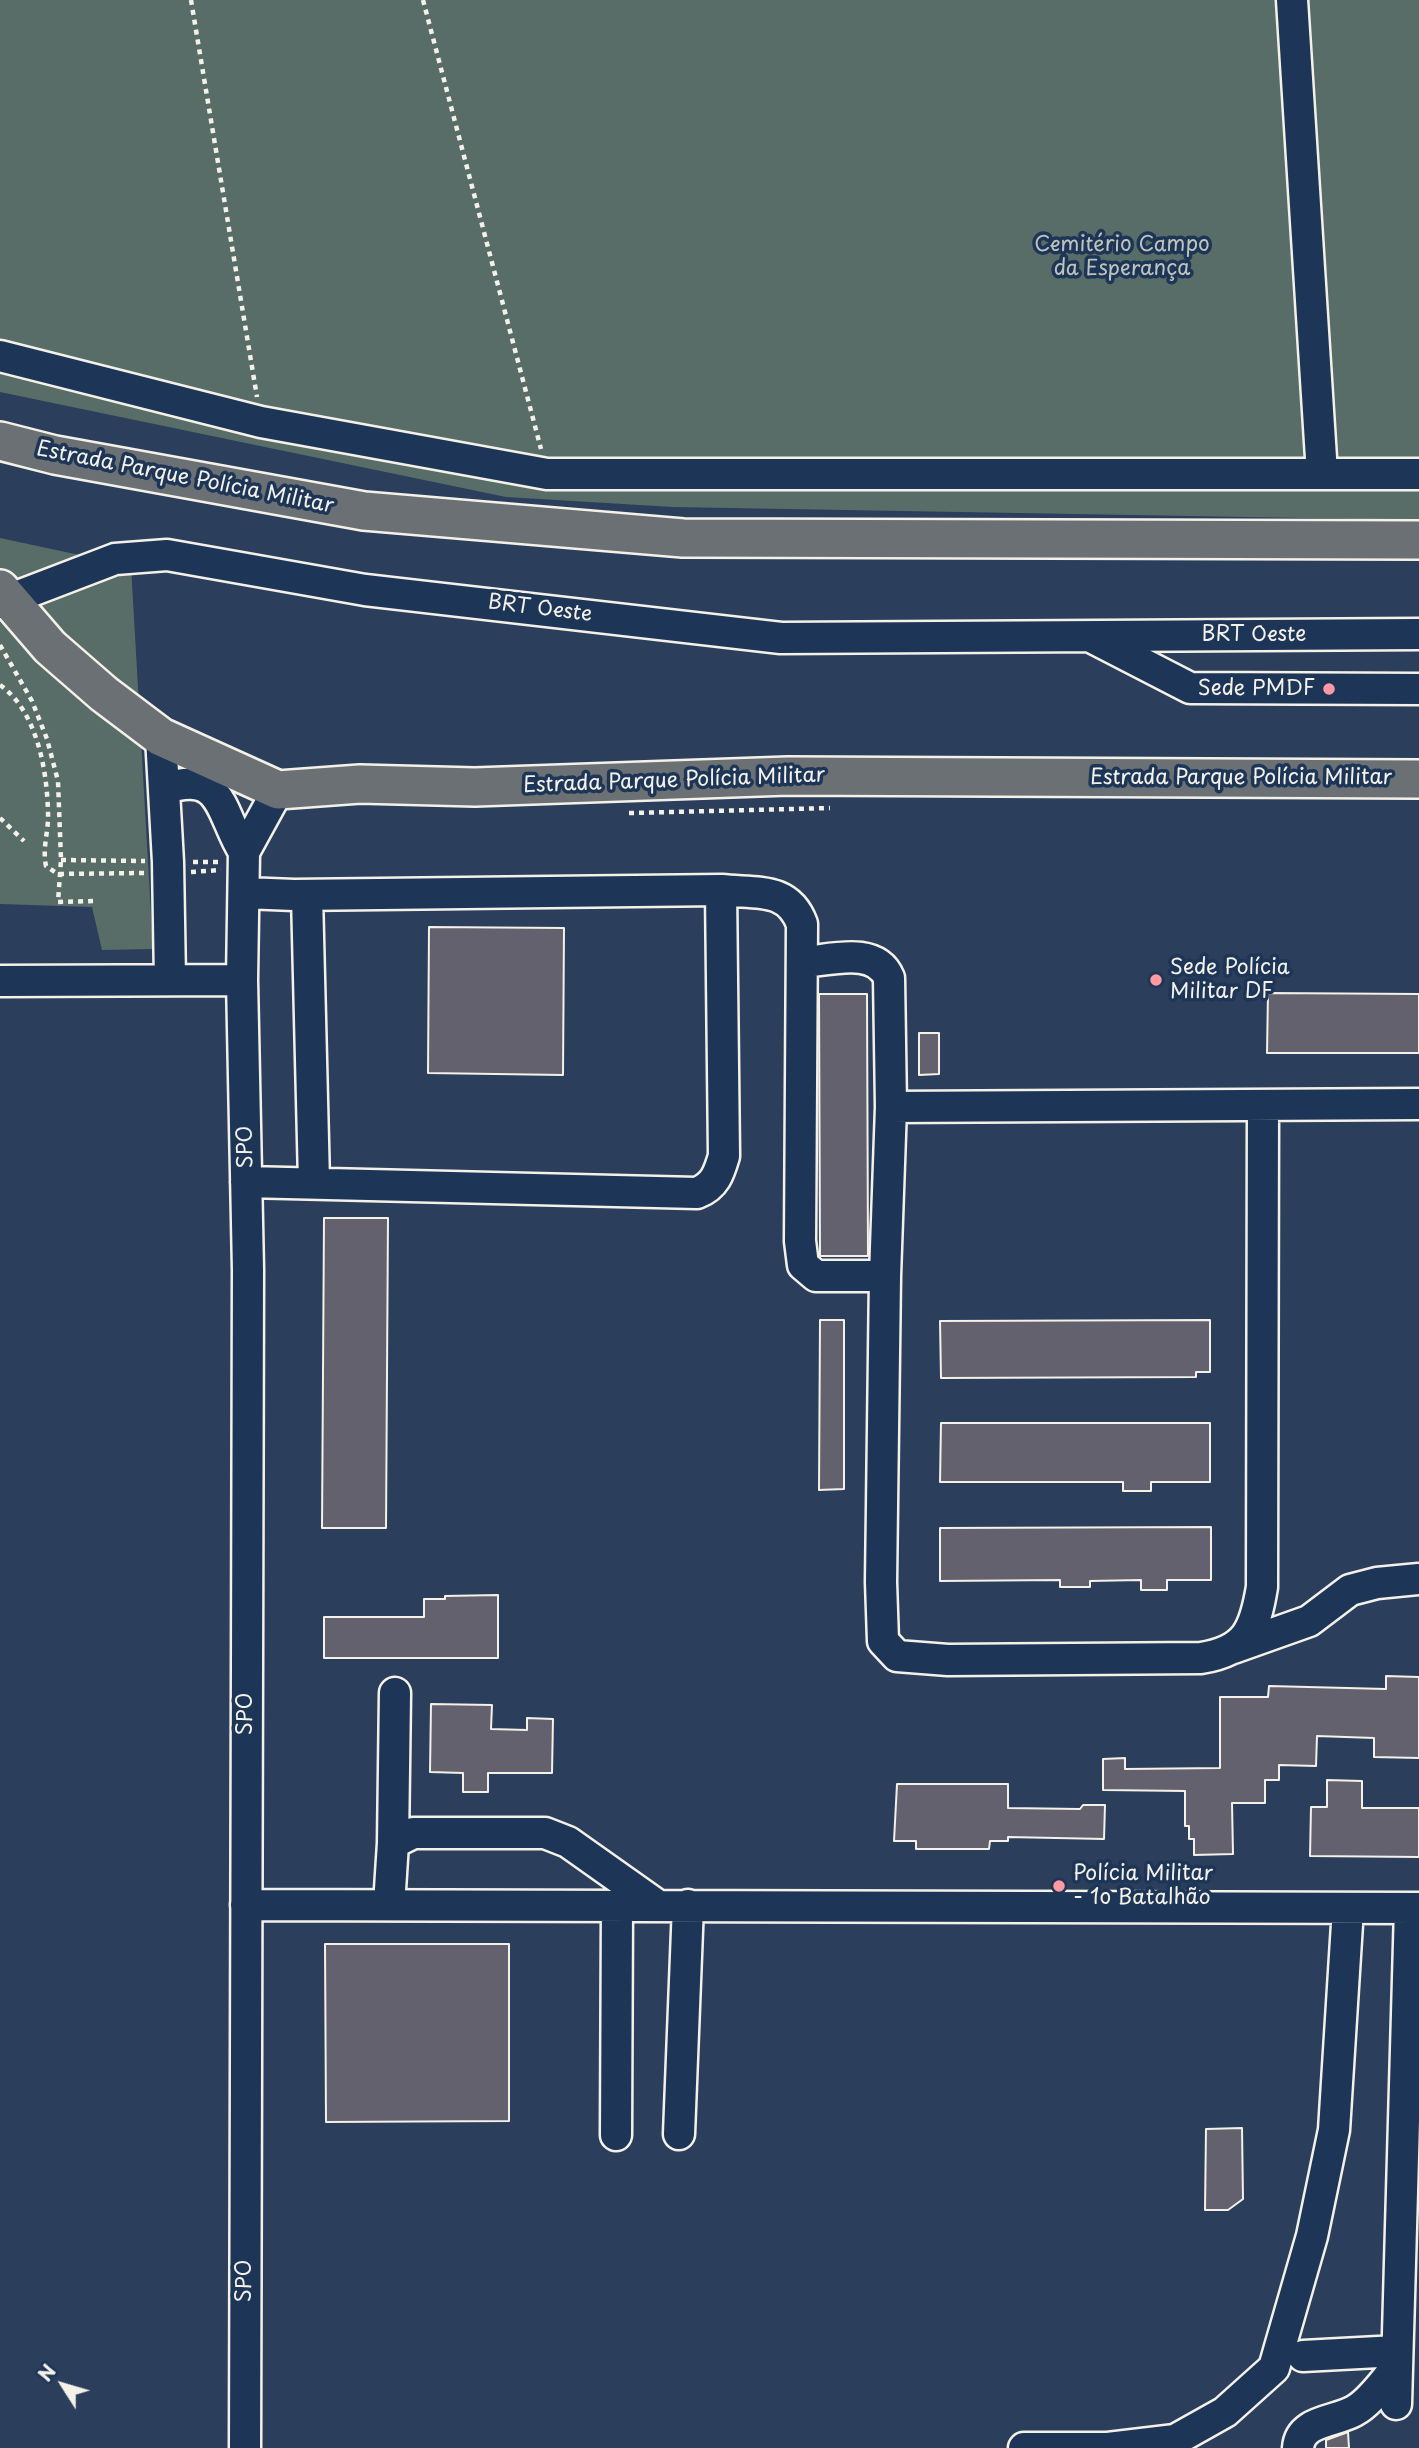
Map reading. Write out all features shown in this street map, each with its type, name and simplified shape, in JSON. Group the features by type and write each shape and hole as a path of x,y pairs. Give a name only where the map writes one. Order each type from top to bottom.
{"main road":[{"name":"Estrada Parque Polícia Militar","path":"0,441 55,455 364,511 683,538 1419,540"},
{"name":"Estrada Parque Polícia Militar","path":"3,597 50,647 104,694 161,737 278,790 360,784 475,787 788,776 1419,779"}],"street":[{"path":"1292,0 1322,474"},
{"path":"0,356 261,422 547,474 1419,474"},
{"name":"BRT Oeste","path":"3,597 115,559 167,555 365,590 781,638 1419,634"},
{"name":"BRT Oeste","path":"1090,636 1191,688 1419,689"},
{"path":"161,737 170,980"},
{"path":"164,789 178,784 196,783 213,789 224,804 231,831 244,852"},
{"name":"SPO","path":"245,2448 244,852 278,790"},
{"path":"244,892 307,895 721,890 781,897 791,902 802,924 804,962 800,1232 803,1265 816,1276 885,1276"},
{"path":"246,1182 697,1193 709,1187 718,1176 724,1156 721,890"},
{"path":"307,895 314,1182"},
{"path":"804,962 868,958 879,963 887,973 890,989 891,1107 885,1276 881,1605 882,1636 891,1652 897,1656 948,1660 1201,1658 1309,1621 1350,1590 1377,1583 1419,1579"},
{"path":"0,981 242,980"},
{"path":"891,1107 1419,1104"},
{"path":"1232,1648 1245,1639 1254,1625 1262,1587 1263,1105"},
{"path":"390,1905 395,1693"},
{"path":"393,1843 413,1833 545,1833 568,1842 657,1905"},
{"path":"246,1905 1415,1908 1412,2124 1396,2404"},
{"path":"616,2135 617,1905"},
{"path":"679,2134 688,1905"},
{"path":"1024,2448 1108,2448 1175,2440 1225,2412 1274,2368 1312,2236 1334,2130 1348,1908"},
{"path":"1303,2356 1397,2359"},
{"path":"1298,2448 1302,2434 1315,2424 1355,2411 1397,2359"}],"path":[{"path":"191,0 261,422"},
{"path":"423,0 547,474"},
{"path":"0,645 32,701 47,739 58,780 58,902 95,901"},
{"path":"0,685 10,692 27,716 44,768 48,815 44,853 46,866 58,874"},
{"path":"0,818 24,841"}],"green space":[{"name":"Cemitério Campo da Esperança","path":"0,0 1419,0 1419,520 673,507 506,497 0,392"},
{"path":"0,538 131,566 153,949 102,950 92,907 0,904"}],"building":[{"path":"429,927 564,928 563,1075 428,1073"},
{"path":"1268,993 1419,994 1419,1053 1267,1053"},
{"path":"819,994 867,994 868,1256 820,1256"},
{"path":"919,1033 939,1033 939,1074 919,1075"},
{"path":"324,1218 388,1218 386,1528 322,1528"},
{"path":"820,1320 844,1320 844,1489 819,1490"},
{"path":"1210,1320 1210,1372 1196,1372 1196,1377 941,1378 940,1321"},
{"path":"941,1423 1210,1423 1210,1482 1151,1482 1151,1491 1123,1491 1123,1482 940,1482"},
{"path":"1211,1527 1211,1580 1167,1580 1167,1590 1141,1590 1141,1580 1090,1581 1090,1587 1060,1587 1060,1580 940,1581 940,1528"},
{"path":"498,1595 498,1658 324,1658 324,1617 424,1617 424,1599"},
{"path":"1386,1676 1419,1677 1419,1758 1374,1757 1374,1738 1317,1736 1316,1766 1279,1765 1279,1780 1265,1780 1265,1803 1232,1803 1233,1854 1194,1855 1194,1839 1189,1839 1189,1826 1185,1826 1185,1791 1103,1790 1103,1759 1125,1758 1125,1769 1220,1768 1220,1697 1268,1697 1269,1686 1386,1689"},
{"path":"431,1704 492,1705 491,1729 527,1730 527,1718 553,1719 552,1773 488,1773 488,1792 463,1792 463,1773 430,1772"},
{"path":"1327,1780 1362,1781 1362,1808 1419,1808 1419,1857 1310,1856 1311,1807 1327,1807"},
{"path":"897,1784 1008,1784 1008,1808 1080,1809 1083,1805 1105,1805 1104,1839 1008,1837 1008,1841 990,1841 989,1849 916,1849 916,1841 894,1841"},
{"path":"325,1944 509,1944 509,2121 326,2122"},
{"path":"1242,2128 1243,2199 1228,2210 1205,2210 1206,2129"},
{"path":"1348,2432 1349,2448 1326,2448 1326,2440"}],"place":[{"name":"Sede PMDF","path":"1329,689"},
{"name":"Sede Polícia Militar DF","path":"1156,980"},
{"name":"Polícia Militar - 1o Batalhão","path":"1059,1886"}]}
